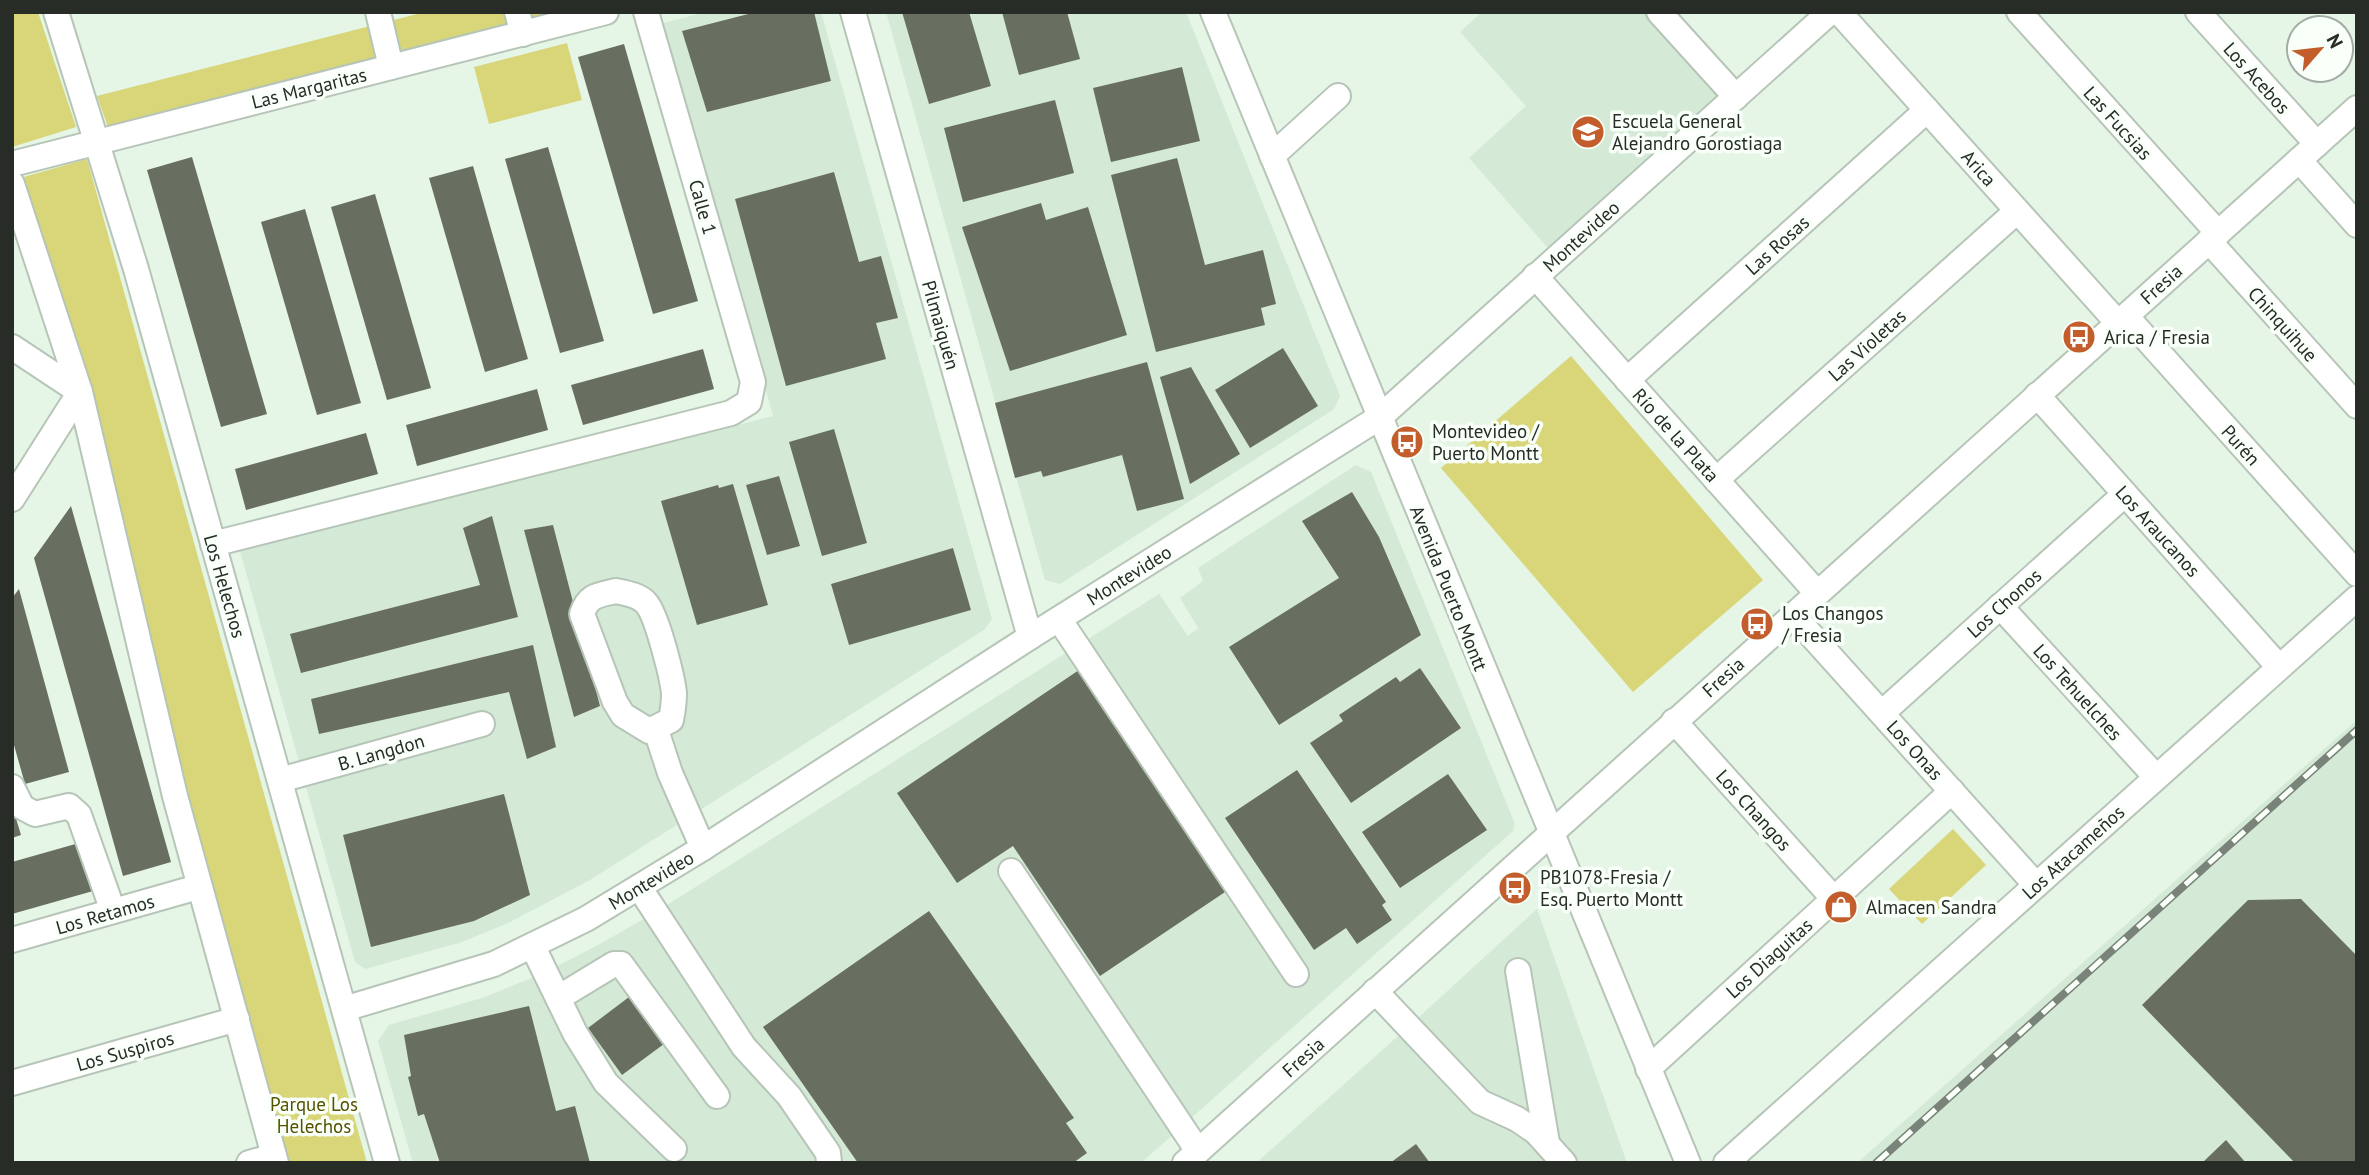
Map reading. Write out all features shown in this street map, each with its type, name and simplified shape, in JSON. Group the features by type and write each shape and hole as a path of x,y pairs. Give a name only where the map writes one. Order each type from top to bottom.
{"street":[{"name":"Los Helechos","path":"56,12 99,142 387,1163"},
{"path":"377,12 391,67"},
{"name":"Las Margaritas","path":"12,164 391,67 520,23 606,12"},
{"name":"Calle 1","path":"214,544 731,413 748,402 753,382 646,12"},
{"name":"Pilmaiquén","path":"853,12 1030,637"},
{"name":"Avenida Puerto Montt","path":"1213,12 1688,1163"},
{"path":"1659,12 1736,97"},
{"name":"Montevideo","path":"344,1009 471,972 533,947 639,887 1380,417 1830,12"},
{"name":"Arica","path":"1839,12 2017,211 2122,319"},
{"name":"Las Fucsias","path":"2019,12 2213,237"},
{"name":"Los Acebos","path":"2198,12 2308,152 2357,225"},
{"path":"1272,156 1338,96"},
{"name":"Fresia","path":"1191,1157 2357,108"},
{"name":"Las Rosas","path":"1628,380 1927,110"},
{"path":"12,184 80,391 198,887 275,1159 249,1163"},
{"name":"Las Violetas","path":"1716,480 2017,211"},
{"name":"Chinquihue","path":"2213,237 2357,406"},
{"name":"Río de la Plata","path":"1535,276 1817,593"},
{"name":"Purén","path":"2122,319 2357,574"},
{"path":"12,347 80,391"},
{"path":"12,499 80,391"},
{"name":"Los Araucanos","path":"2037,395 2280,667"},
{"name":"Los Chonos","path":"1882,713 2125,494"},
{"path":"616,591 630,593 646,603 652,615 673,690 674,706 671,720 656,730 649,732 634,724 623,715 615,702 583,614 586,602 594,596 616,591"},
{"name":"Los Atacameños","path":"1726,1163 2357,598"},
{"name":"Los Tehuelches","path":"2000,606 2156,777"},
{"name":"Los Onas","path":"1793,615 2036,885"},
{"path":"1059,619 1296,974"},
{"name":"Los Changos","path":"1674,721 1834,899"},
{"name":"B. Langdon","path":"280,780 482,724"},
{"path":"656,730 670,774 704,848"},
{"path":"12,787 22,807 35,814 69,806 79,816 113,911"},
{"name":"Los Diaguitas","path":"1648,1069 1952,791"},
{"path":"1011,871 1191,1157"},
{"name":"Los Retamos","path":"12,940 198,887"},
{"path":"639,887 744,1047 797,1107 828,1153 829,1163"},
{"path":"533,947 606,1083 674,1149"},
{"path":"558,998 614,964 621,964 717,1096"},
{"path":"1518,971 1547,1143"},
{"path":"1375,991 1480,1102 1517,1119 1547,1143 1564,1163"},
{"name":"Los Suspiros","path":"12,1083 237,1019"}],"shaded area":[{"path":"706,12 821,12 992,619 984,630 590,880 508,923 462,942 365,969 355,962 240,551 773,416 663,23"},
{"path":"886,12 1186,12 1340,396 1334,409 1060,584 1045,580"},
{"name":"Escuela General Alejandro Gorostiaga","path":"1482,12 1644,12 1718,96 1548,248 1469,158 1526,106 1460,32"},
{"path":"1356,465 1371,472 1515,824 1513,831 1141,1163 413,1163 378,1041 389,1025 482,998 546,972 598,945 656,912 1159,594 1188,636 1198,628 1180,598 1203,581 1198,568"},
{"path":"2357,720 2357,1163 1857,1163 2087,959"},
{"path":"1537,909 1627,1163 1256,1163 1407,1028"}],"green space":[{"path":"12,12 38,12 76,127 12,147"},
{"path":"425,12 561,12 109,130 97,96"},
{"path":"567,43 582,100 489,124 474,67"},
{"name":"Parque Los Helechos","path":"87,159 367,1163 288,1163 20,178"},
{"path":"1571,356 1763,580 1633,692 1441,468"},
{"path":"1953,829 1986,865 1922,924 1889,889"}],"building":[{"path":"756,12 814,12 831,81 707,112 682,31"},
{"path":"902,12 969,12 991,86 929,104"},
{"path":"1002,12 1067,12 1080,59 1019,75"},
{"path":"624,44 698,301 653,314 578,57"},
{"path":"1182,67 1200,141 1111,162 1093,88"},
{"path":"1055,100 1074,173 963,202 944,128"},
{"path":"548,147 604,341 560,353 505,159"},
{"path":"192,157 267,414 221,427 147,170"},
{"path":"1177,158 1205,265 1263,250 1276,304 1261,308 1265,325 1156,352 1111,175"},
{"path":"473,166 528,359 485,372 429,178"},
{"path":"834,172 859,262 881,256 898,318 876,323 886,359 786,386 735,199"},
{"path":"375,194 431,388 387,400 331,207"},
{"path":"1041,203 1046,220 1088,207 1127,335 1010,371 962,227"},
{"path":"305,209 361,403 317,415 261,222"},
{"path":"1283,348 1318,406 1250,448 1215,390"},
{"path":"703,349 714,389 583,425 571,385"},
{"path":"1147,362 1184,499 1137,511 1122,455 1043,477 1041,471 1015,478 995,403"},
{"path":"1191,367 1240,454 1190,484 1160,377"},
{"path":"537,389 548,430 417,466 406,425"},
{"path":"834,429 867,543 822,556 789,442"},
{"path":"366,433 378,474 246,510 235,469"},
{"path":"779,476 800,546 767,555 746,485"},
{"path":"733,484 768,605 697,625 661,501 718,485 719,488"},
{"path":"1352,492 1379,537 1421,635 1279,725 1229,647 1339,578 1302,521"},
{"path":"71,506 171,862 123,876 34,558"},
{"path":"492,516 518,617 301,673 290,634 480,585 463,528"},
{"path":"553,525 600,706 574,717 524,530"},
{"path":"953,548 971,610 849,645 831,584"},
{"path":"19,589 69,772 25,784 12,738 12,598"},
{"path":"533,645 556,747 527,759 509,692 319,734 311,699"},
{"path":"1082,668 1231,888 1100,976 1013,846 957,883 897,793"},
{"path":"1420,668 1461,728 1351,803 1310,743 1343,721 1339,715 1396,677 1400,682"},
{"path":"1297,770 1386,902 1382,905 1392,920 1357,944 1346,928 1314,950 1225,818"},
{"path":"1448,774 1487,830 1400,888 1362,832"},
{"path":"504,794 530,895 474,921 371,947 343,835"},
{"path":"12,805 21,835 12,838"},
{"path":"79,843 93,891 12,914 12,862"},
{"path":"2301,899 2357,956 2357,1163 2295,1163 2142,1005 2248,900"},
{"path":"929,911 1074,1118 1066,1123 1087,1153 1073,1163 858,1163 763,1027"},
{"path":"633,994 668,1041 622,1075 588,1028"},
{"path":"529,1006 556,1111 575,1106 590,1163 440,1163 424,1114 418,1116 408,1077 411,1076 404,1035"},
{"path":"2226,1140 2246,1163 2202,1163"},
{"path":"1416,1144 1430,1163 1390,1163"}],"railway":[{"path":"1876,1163 2357,730"}],"place":[{"name":"Escuela General Alejandro Gorostiaga","path":"1588,132"},
{"name":"Arica / Fresia","path":"2079,337"},
{"name":"Montevideo / Puerto Montt","path":"1407,442"},
{"name":"Los Changos / Fresia","path":"1757,624"},
{"name":"PB1078-Fresia / Esq. Puerto Montt","path":"1515,888"},
{"name":"Almacen Sandra","path":"1841,907"}]}
